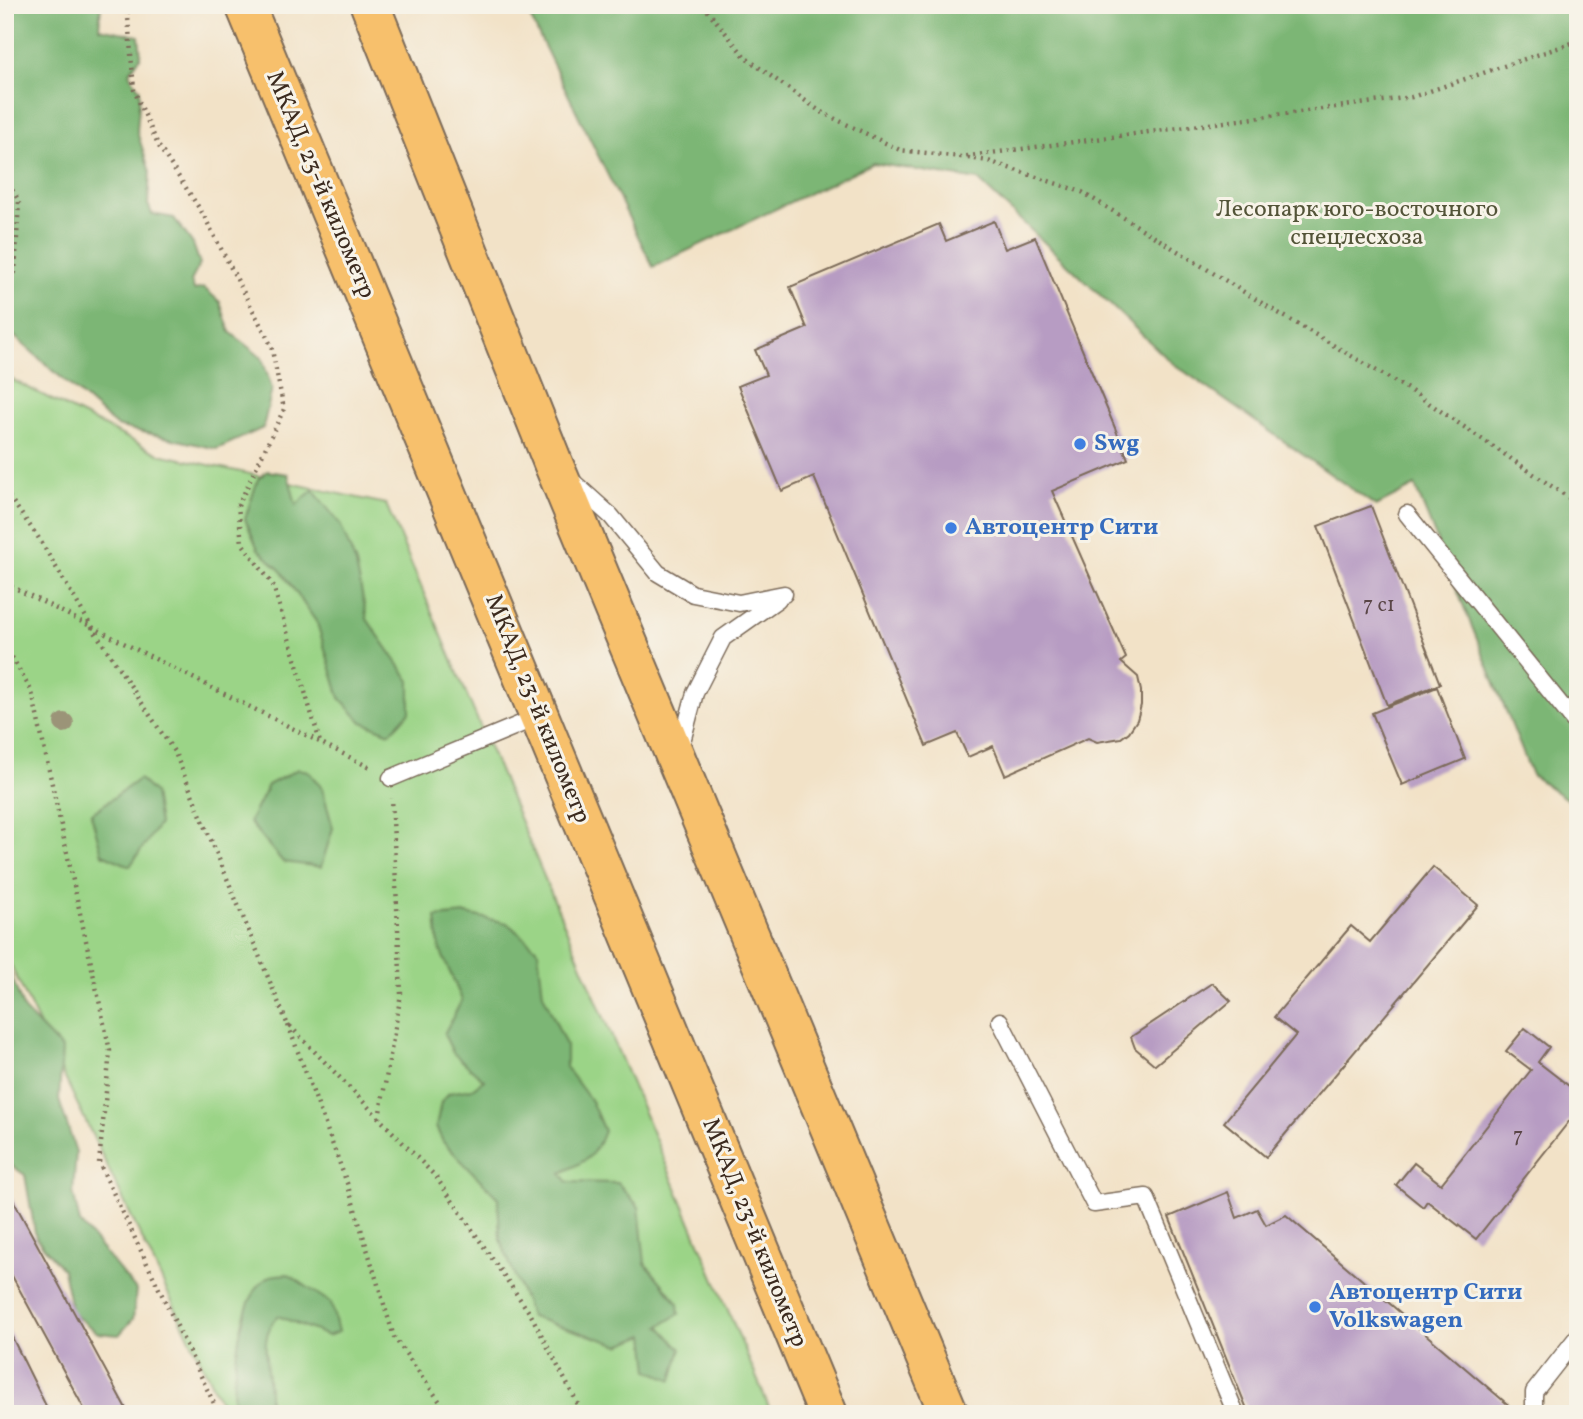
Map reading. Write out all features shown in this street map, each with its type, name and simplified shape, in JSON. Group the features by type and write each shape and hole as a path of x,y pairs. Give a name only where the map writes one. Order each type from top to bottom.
{"highway":[{"name":"МКАД, 23-й километр","path":"245,5 828,1414"},
{"path":"370,5 553,463 949,1414"}],"lane":[{"path":"553,463 611,516 658,573 693,594 739,603 784,594 723,638 695,693 677,758"},
{"path":"1407,514 1578,726"},
{"path":"391,778 540,716"},
{"path":"1000,1021 1094,1204 1146,1197 1236,1414"},
{"path":"1534,1414 1534,1392 1578,1336"}],"path":[{"path":"127,5 134,90 158,145 203,214 271,345 284,409 238,506 242,543 272,585 320,742"},
{"path":"703,5 746,58 821,111 900,150 988,161 1082,192 1411,391 1572,500 1578,513"},
{"path":"961,157 1412,97 1578,41"},
{"path":"5,178 19,201 15,272 5,290"},
{"path":"5,491 38,537 93,629 175,753 287,1023 347,1183 394,1337 445,1412"},
{"path":"5,583 391,778 401,994 379,1118"},
{"path":"5,645 32,692 110,1051 99,1163 219,1414"},
{"path":"287,1023 436,1177 531,1315 583,1414"}],"green space":[{"path":"5,5 101,5 99,28 139,36 141,56 129,73 140,90 137,132 150,172 148,204 152,214 174,218 193,244 200,264 191,281 194,290 204,288 220,302 230,332 262,358 272,389 263,428 217,449 116,426 5,328"},
{"name":"Лесопарк юго-восточного спецлесхоза","path":"524,5 1578,5 1578,807 1532,775 1415,486 1376,506 1171,362 978,180 873,163 653,267"},
{"path":"5,376 159,454 386,504 772,1414 226,1414 5,953"},
{"path":"267,471 288,474 296,505 313,490 340,524 356,564 367,619 410,681 410,712 390,733 362,722 340,698 317,623 281,571 258,549 245,519 258,479"},
{"path":"298,769 308,771 322,788 333,828 321,867 283,862 249,822 268,785"},
{"path":"139,779 154,793 159,824 130,866 102,854 91,814"},
{"path":"466,914 507,923 538,950 543,994 566,1045 566,1067 591,1101 604,1131 597,1147 588,1158 561,1173 568,1182 618,1183 639,1207 645,1263 678,1303 679,1314 660,1326 681,1349 672,1380 649,1370 645,1335 620,1345 531,1317 500,1239 498,1198 443,1142 436,1127 441,1102 449,1093 472,1089 484,1080 453,1053 444,1034 462,1000 439,947 436,917"},
{"path":"5,958 24,1010 62,1049 59,1100 76,1152 73,1192 80,1223 136,1290 133,1319 119,1335 98,1333 72,1313 63,1270 36,1238 25,1175 5,1161"},
{"path":"288,1274 331,1303 338,1332 328,1336 278,1316 267,1334 269,1397 265,1414 234,1414 235,1361 249,1303 257,1288 267,1278"}],"building":[{"name":"Автоцентр Сити","path":"994,221 1005,249 1035,237 1128,459 1052,491 1126,658 1121,662 1138,677 1141,691 1137,720 1121,738 1097,742 1088,738 1005,775 993,746 968,757 957,733 926,746 814,477 782,491 738,386 766,375 755,350 807,328 790,287 939,224 946,241"},
{"path":"1371,506 1440,684 1387,705 1318,526"},
{"path":"1437,687 1465,759 1402,785 1372,713"},
{"path":"1433,867 1478,905 1266,1157 1224,1122 1296,1035 1274,1017 1351,926 1370,942"},
{"path":"1212,983 1231,1001 1155,1065 1135,1048 1131,1037"},
{"path":"1525,1028 1549,1047 1538,1062 1578,1093 1578,1110 1476,1239 1427,1201 1423,1207 1396,1185 1414,1163 1441,1184 1531,1070 1506,1051"},
{"path":"5,1185 129,1414 87,1414 5,1263"},
{"path":"1228,1192 1237,1218 1257,1209 1266,1225 1286,1215 1519,1414 1249,1414 1169,1217"},
{"path":"5,1323 50,1414 5,1414"}],"place":[{"name":"Swg","path":"1080,444"},
{"name":"Автоцентр Сити","path":"951,528"},
{"name":"Автоцентр Сити Volkswagen","path":"1315,1307"}]}
